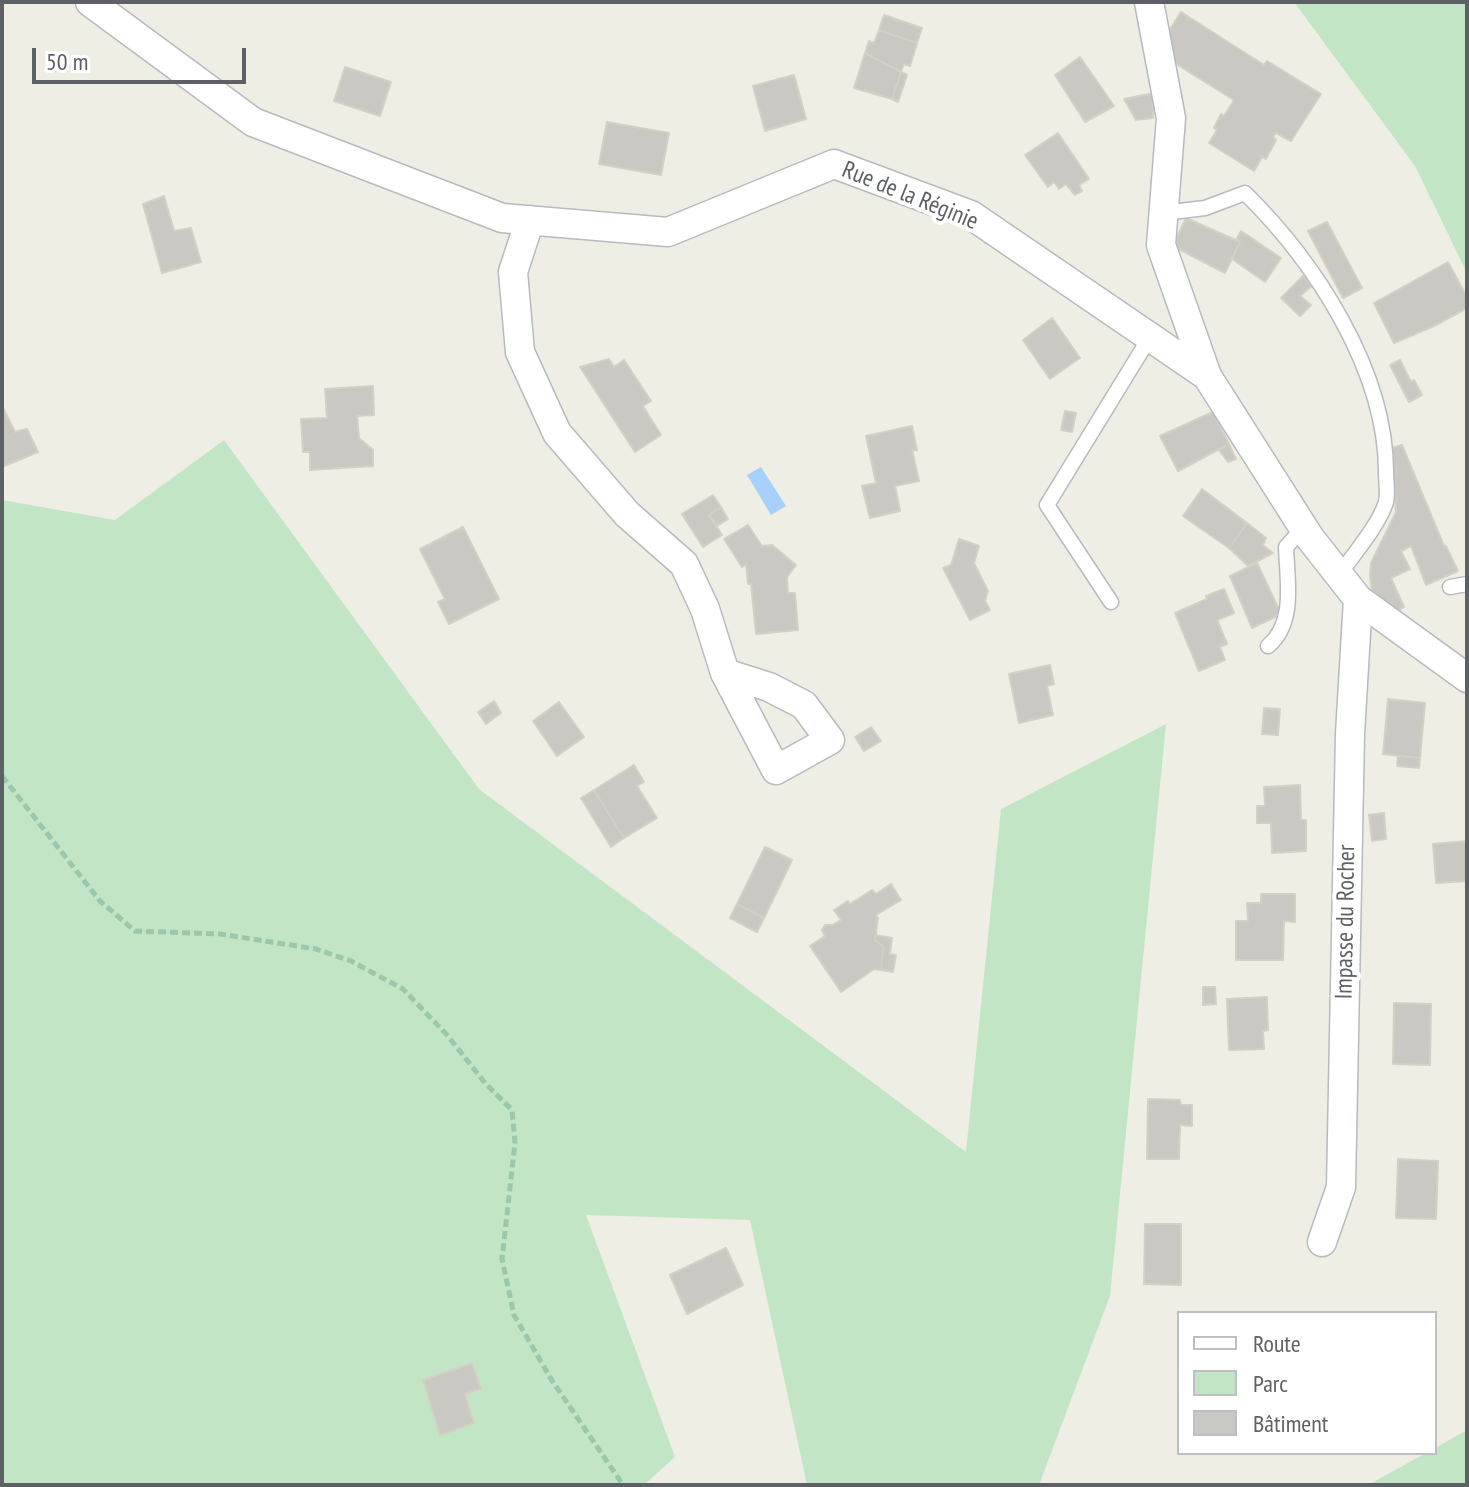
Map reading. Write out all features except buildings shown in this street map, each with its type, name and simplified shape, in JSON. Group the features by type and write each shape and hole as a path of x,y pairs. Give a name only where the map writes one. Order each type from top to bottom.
{"street":[{"name":"Rue de la Réginie","path":"90,2 253,122 502,218 668,232 834,164 971,215 1207,376 1303,528 1358,599 1467,678"},
{"path":"1149,2 1171,118 1161,245 1207,376"},
{"path":"530,220 513,272 520,352 557,433 627,514 684,564 705,609 725,673"},
{"name":"Impasse du Rocher","path":"1322,1242 1341,1187 1350,734 1358,599"}],"lane":[{"path":"1163,213 1205,208 1245,193 1278,225 1327,294 1368,377 1386,448 1386,502 1339,575"},
{"path":"1111,602 1047,505 1150,337"},
{"path":"1268,646 1279,637 1288,603 1286,547 1303,528"},
{"path":"1450,587 1467,584"}],"path":[{"path":"2,776 100,901 135,931 220,934 316,949 351,961 403,989 448,1036 485,1083 512,1110 515,1143 502,1259 514,1315 551,1379 623,1485"}],"green space":[{"path":"1294,2 1467,2 1467,273 1415,166"},
{"path":"224,440 479,789 966,1152 1001,809 1166,724 1110,1296 1039,1485 807,1485 750,1220 586,1215 675,1457 644,1485 2,1485 2,500 115,520"},
{"path":"1467,1430 1467,1485 1368,1485 1422,1455 1437,1455 1437,1447"}],"water":[{"path":"761,467 786,506 771,515 747,475"}]}
